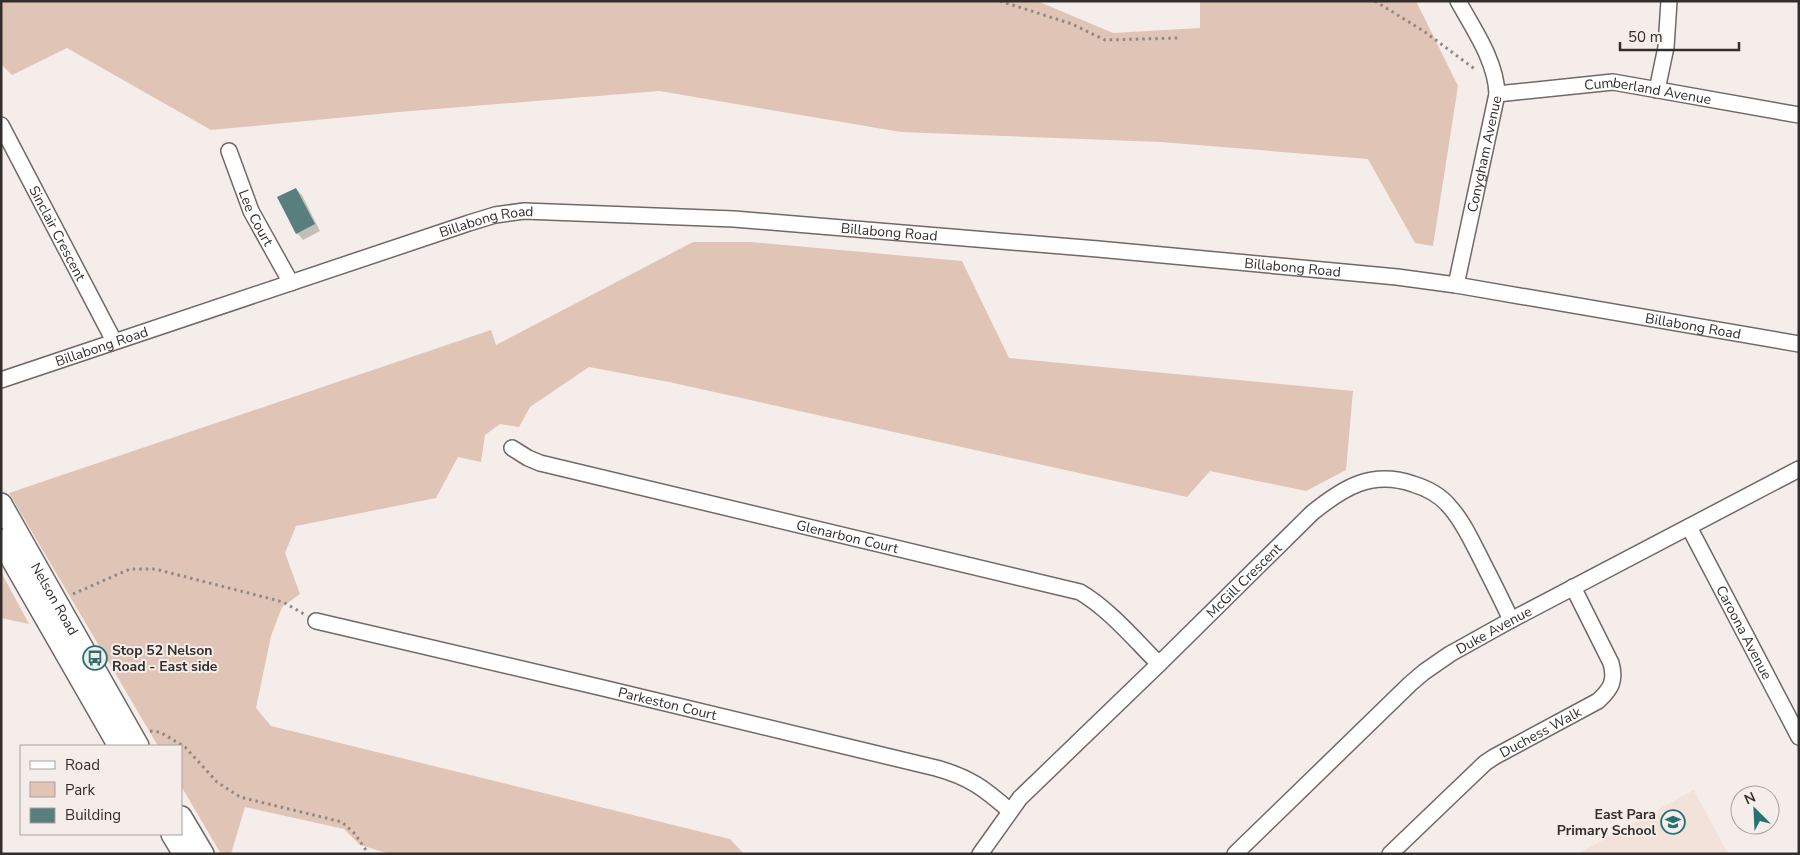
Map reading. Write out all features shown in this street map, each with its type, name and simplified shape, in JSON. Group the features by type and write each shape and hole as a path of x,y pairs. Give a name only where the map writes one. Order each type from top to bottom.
{"main road":[{"name":"Nelson Road","path":"1,504 141,738"},
{"name":"Nelson Road","path":"1,540 117,745"},
{"path":"182,819 204,854"},
{"path":"173,835 184,854"}],"street":[{"name":"Conygham Avenue","path":"1456,285 1497,90 1490,62 1458,1"},
{"path":"1657,90 1666,47 1669,1"},
{"name":"Cumberland Avenue","path":"1497,90 1613,82 1799,115"},
{"name":"Sinclair Crescent","path":"1,125 114,341"},
{"name":"Lee Court","path":"229,151 251,211 291,283"},
{"name":"Billabong Road","path":"1,380 469,223 495,215 524,211 734,219 907,232 1325,270 1456,285 1799,344"},
{"name":"Glenarbon Court","path":"512,448 540,463 1080,592 1095,602 1159,664"},
{"name":"Duke Avenue","path":"1235,854 1424,672 1450,654 1573,587 1799,469"},
{"name":"McGill Crescent","path":"980,854 1010,811 1032,786 1312,513 1329,499 1360,482 1392,478 1422,486 1449,505 1466,530 1512,620"},
{"name":"Caroona Avenue","path":"1689,527 1793,714 1799,738"},
{"name":"Duchess Walk","path":"1390,854 1485,763 1598,701 1610,688 1614,674 1611,663 1573,587"},
{"name":"Parkeston Court","path":"316,621 936,768 957,774 978,784 1010,811"}],"path":[{"path":"1000,1 1072,24 1105,40 1179,38"},
{"path":"1375,1 1425,32 1497,90"},
{"path":"67,597 130,569 155,569 283,602 316,621"},
{"path":"141,738 160,732 181,745"},
{"path":"182,746 217,782 240,797 342,822 355,834 368,853"}],"shaded area":[{"name":"East Para Primary School","path":"1694,790 1728,854 1577,854"}],"green space":[{"path":"1,1 1037,1 1113,33 1200,28 1200,1 1416,1 1458,86 1433,246 1415,243 1368,159 1161,142 901,132 659,91 399,112 211,130 67,48 12,75 1,64"},
{"path":"693,242 750,242 962,261 1009,358 1353,391 1346,470 1306,491 1210,471 1187,497 669,382 589,367 530,407 519,427 500,424 485,435 481,462 458,457 436,498 296,526 285,553 300,594 282,607 271,636 256,708 271,726 730,839 744,854 390,854 360,845 344,829 245,807 231,854 221,854 182,788 182,745 157,745 9,493 491,330 496,345"},
{"path":"1,572 29,624 1,618"}],"building":[{"path":"296,188 315,224 296,234 277,197"}],"place":[{"name":"Stop 52 Nelson Road - East side","path":"95,658"},
{"name":"East Para Primary School","path":"1673,822"}]}
